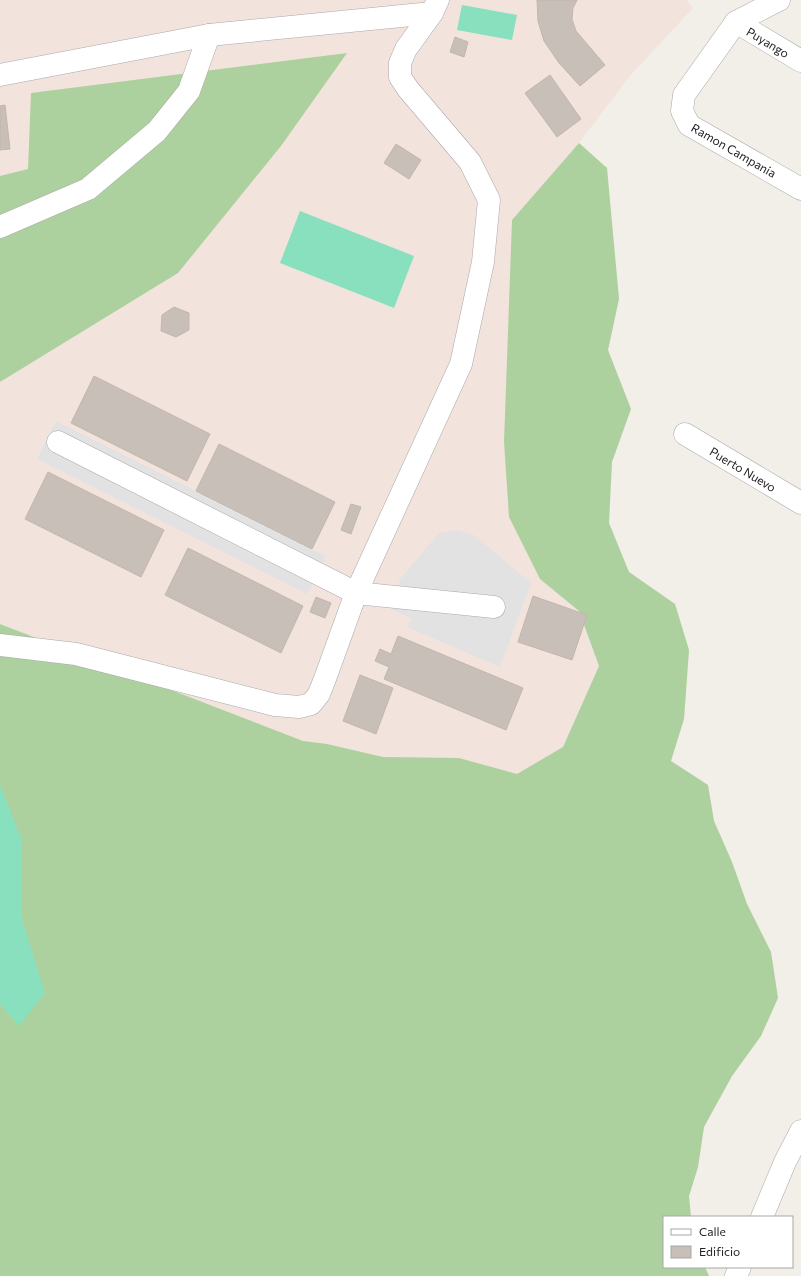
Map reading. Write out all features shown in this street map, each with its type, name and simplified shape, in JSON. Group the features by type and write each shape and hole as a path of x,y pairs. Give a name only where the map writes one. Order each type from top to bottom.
{"street":[{"name":"Ramon Campania","path":"779,0 736,22 684,95 682,111 689,125 801,189"},
{"path":"0,75 209,34 435,6"},
{"path":"0,646 76,654 275,705 299,707 311,704 319,694 356,593 461,364 483,262 489,200 470,162 408,89 400,77 400,63 406,49 435,6"},
{"name":"Puyango","path":"736,22 801,61"},
{"path":"0,227 88,188 157,131 189,91 209,34"},
{"name":"Puerto Nuevo","path":"685,434 800,499"},
{"path":"58,442 356,593 494,607"},
{"path":"762,1216 785,1162 801,1131"}],"shaded area":[{"path":"0,0 687,0 693,8 629,77 579,143 607,168 619,299 608,350 631,409 612,462 609,523 629,572 675,604 689,650 684,719 671,761 708,785 714,821 732,862 747,904 771,952 778,998 761,1036 732,1076 704,1127 698,1167 689,1196 691,1216 663,1216 663,1268 705,1268 709,1276 0,1276"},
{"path":"56,421 326,556 307,594 37,459"},
{"path":"456,530 474,535 531,583 500,667 407,627 411,618 392,610 400,579 439,533"}],"green space":[{"path":"462,5 517,15 512,40 457,30"},
{"path":"347,53 281,146 178,273 0,382 0,176 28,169 31,93"},
{"path":"579,143 607,168 619,299 608,350 631,409 612,462 609,523 629,572 675,604 689,650 684,719 671,761 708,785 714,821 732,862 747,904 771,952 778,998 761,1036 732,1076 704,1127 698,1167 689,1196 691,1216 663,1216 663,1268 705,1268 709,1276 0,1276 0,624 303,741 327,744 383,757 459,758 517,774 563,747 599,666 579,611 540,579 509,517 504,442 512,220"},
{"path":"300,211 414,256 394,308 280,263"},
{"path":"0,785 21,838 22,919 45,993 19,1026 0,1004"}],"building":[{"path":"537,0 577,0 573,8 572,19 576,31 605,65 580,86 559,63 544,41 538,21"},
{"path":"455,37 468,42 464,57 450,52"},
{"path":"550,75 581,119 557,137 525,93"},
{"path":"5,105 10,149 0,150 0,106"},
{"path":"396,144 421,160 409,179 384,163"},
{"path":"174,307 189,313 189,330 176,337 161,331 162,315"},
{"path":"94,376 210,434 187,481 71,423"},
{"path":"219,444 335,502 312,549 196,491"},
{"path":"48,472 164,530 141,577 25,519"},
{"path":"351,504 361,507 351,534 341,530"},
{"path":"188,548 303,606 281,653 165,595"},
{"path":"533,596 587,615 572,660 518,642"},
{"path":"316,597 331,603 325,618 310,612"},
{"path":"398,636 523,688 506,730 384,679 389,667 375,661 380,649 391,654"},
{"path":"360,675 393,688 376,734 343,721"}]}
